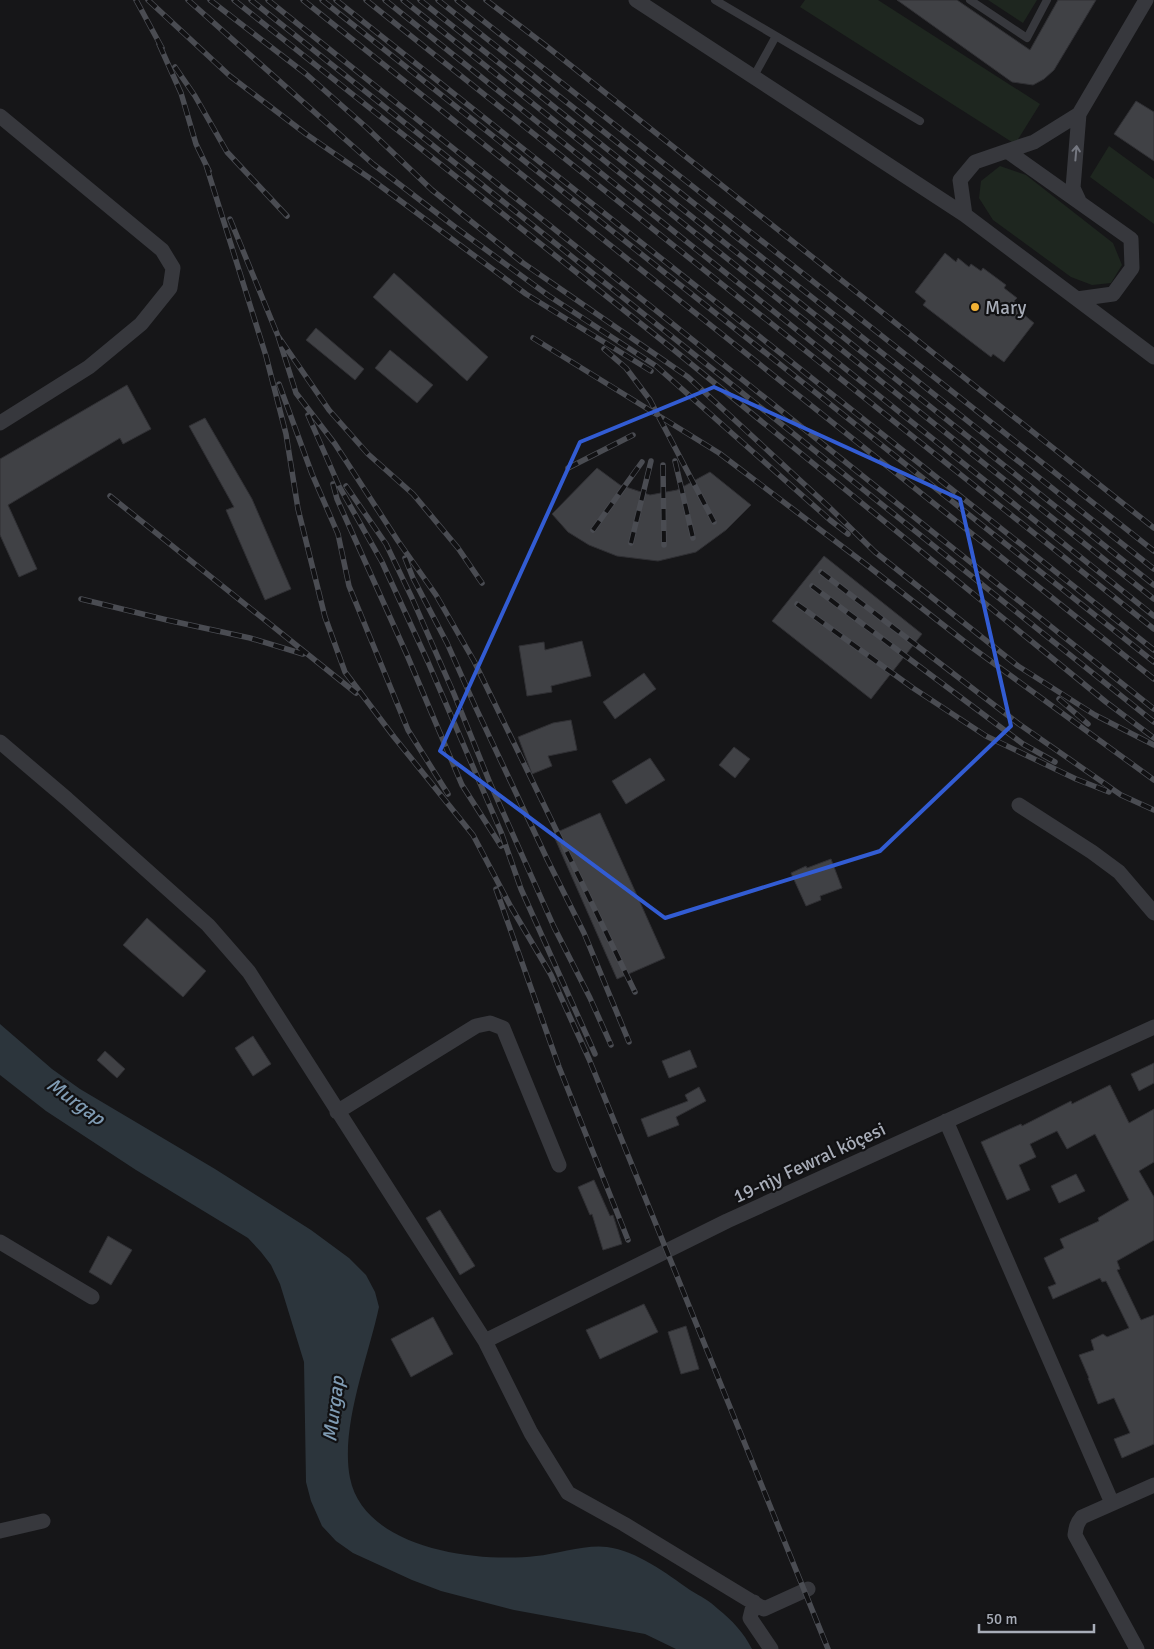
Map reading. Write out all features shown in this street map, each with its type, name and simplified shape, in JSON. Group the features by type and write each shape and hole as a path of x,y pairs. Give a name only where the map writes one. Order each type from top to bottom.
{"street":[{"path":"636,0 965,216 1154,357"},
{"path":"1079,201 1073,188 1079,114 1146,0"},
{"path":"965,216 960,180 975,162 1034,142 1079,114"},
{"path":"0,116 162,250 173,268 170,288 141,324 89,367 0,423"},
{"path":"1008,151 1131,239 1132,268 1113,294 1077,299"},
{"path":"0,742 67,799 208,926 249,972 485,1341 531,1433 568,1493 624,1524 764,1609 808,1589"},
{"path":"1019,805 1092,852 1119,872 1154,913"},
{"path":"337,1112 476,1026 490,1023 503,1028 559,1165"},
{"name":"19-njy Fewral köçesi","path":"485,1341 728,1221 1154,1027"},
{"path":"946,1121 1112,1503"},
{"path":"0,1242 92,1298"},
{"path":"1137,1649 1075,1535 1078,1522 1082,1517 1154,1485"},
{"path":"0,1531 43,1521"},
{"path":"754,1602 750,1618 771,1649"}],"lane":[{"path":"715,0 920,122"},
{"path":"970,0 1027,38 1047,0"},
{"path":"754,76 776,36"}],"highlighted area":[{"path":"714,387 960,499 1011,726 880,851 665,918 440,751 580,442"}],"shaded area":[{"path":"805,0 878,0 1040,104 1015,144 800,7"},
{"path":"988,0 1037,0 1023,23"},
{"path":"1109,146 1154,179 1154,224 1090,177"},
{"path":"1000,166 1026,175 1113,243 1122,265 1111,283 1092,285 1071,277 993,220 979,198 981,181"}],"water":[{"name":"Murgap","path":"0,1024 52,1069 80,1089 215,1169 311,1230 349,1258 366,1275 375,1292 379,1307 352,1415 348,1458 350,1478 360,1502 377,1521 399,1536 426,1546 484,1557 512,1558 536,1556 599,1546 618,1549 651,1564 712,1604 737,1627 752,1649 676,1649 645,1634 514,1610 441,1591 412,1580 353,1553 336,1541 322,1526 311,1501 306,1482 304,1362 280,1284 271,1265 248,1238 136,1170 46,1111 0,1075"}],"building":[{"path":"897,0 957,0 1030,50 1058,0 1096,0 1054,70 1044,79 1033,85 1012,82"},
{"path":"1136,101 1154,112 1154,161 1114,134"},
{"name":"Mary","path":"945,253 956,262 958,258 969,267 971,264 981,271 983,268 1006,285 1004,288 1017,298 1014,301 1026,310 1023,314 1034,323 1004,362 993,354 991,357 923,305 926,301 915,292"},
{"path":"394,273 488,357 467,381 373,297"},
{"path":"316,328 364,369 355,380 306,340"},
{"path":"390,350 433,385 417,403 375,368"},
{"path":"127,385 151,429 123,444 120,438 8,505 37,569 19,577 0,535 0,459"},
{"path":"205,418 252,499 291,589 265,600 226,510 234,507 189,426"},
{"path":"597,468 620,485 650,495 677,490 710,472 751,505 726,530 696,552 658,561 617,556 589,545 568,532 552,514"},
{"path":"824,556 922,634 871,699 772,621"},
{"path":"582,641 591,676 551,686 552,692 527,696 519,646 544,642 545,650"},
{"path":"644,673 656,689 615,719 603,702"},
{"path":"571,720 577,750 548,756 552,766 532,774 518,737 553,723"},
{"path":"734,747 750,759 735,778 719,765"},
{"path":"650,758 665,780 626,804 612,781"},
{"path":"600,813 665,958 617,979 553,834"},
{"path":"831,859 842,888 820,896 821,900 806,906 791,873 806,866 807,868"},
{"path":"147,918 206,971 183,997 123,945"},
{"path":"253,1036 271,1064 253,1076 235,1048"},
{"path":"690,1050 697,1067 669,1078 662,1061"},
{"path":"105,1051 125,1069 117,1078 97,1060"},
{"path":"1154,1063 1154,1083 1139,1091 1131,1074"},
{"path":"1110,1085 1129,1123 1154,1109 1154,1162 1139,1171 1154,1197 1154,1240 1117,1261 1120,1269 1117,1270 1141,1320 1154,1315 1154,1444 1122,1458 1114,1439 1130,1433 1114,1398 1098,1404 1079,1355 1094,1350 1091,1340 1103,1334 1107,1337 1129,1328 1106,1281 1102,1282 1100,1278 1053,1299 1048,1287 1056,1284 1044,1258 1064,1248 1060,1239 1099,1221 1098,1218 1129,1200 1095,1134 1067,1149 1057,1131 1030,1144 1036,1157 1019,1165 1030,1190 1007,1200 981,1142 1021,1124 1022,1126 1071,1101 1072,1104"},
{"path":"699,1087 706,1101 676,1117 679,1125 648,1137 641,1119 688,1101 685,1095"},
{"path":"1076,1174 1085,1191 1059,1203 1051,1186"},
{"path":"594,1180 610,1216 613,1215 622,1244 603,1250 592,1214 590,1215 578,1187"},
{"path":"440,1210 475,1266 460,1275 426,1218"},
{"path":"108,1236 132,1250 111,1285 89,1272"},
{"path":"644,1304 658,1332 600,1359 586,1330"},
{"path":"433,1317 453,1354 411,1377 391,1339"},
{"path":"686,1326 699,1369 681,1374 668,1332"}],"railway":[{"path":"136,0 162,48"},
{"path":"148,0 230,76 306,134 371,179 526,294 651,371"},
{"path":"188,0 373,164 549,296 656,366 848,534"},
{"path":"210,0 306,74 366,127 432,190 523,263 688,377 875,552 1018,666 1095,715 1154,745"},
{"path":"234,0 674,350 1106,702 1154,738"},
{"path":"251,0 1154,722"},
{"path":"268,0 1154,709"},
{"path":"303,0 1154,679"},
{"path":"322,0 1154,662"},
{"path":"336,0 1154,650"},
{"path":"366,0 1154,629"},
{"path":"385,0 1154,616"},
{"path":"403,0 1154,599"},
{"path":"420,0 1154,585"},
{"path":"438,0 1154,569"},
{"path":"457,0 1154,551"},
{"path":"486,0 1154,528"},
{"path":"159,44 181,93 196,144 209,171"},
{"path":"175,67 195,96 227,152 287,216"},
{"path":"206,165 266,356 286,434 298,509 325,617 345,672 394,737 473,835 511,907 551,975 589,1059 828,1649"},
{"path":"230,219 278,336 329,410 368,454 413,494 458,548 482,583"},
{"path":"278,336 296,393 335,444 398,541 436,595 474,661 635,992"},
{"path":"533,338 719,453 974,649 1154,780"},
{"path":"604,349 626,368 650,400 714,522"},
{"path":"279,384 312,474 338,534 349,586 408,730 448,794"},
{"path":"308,415 339,486 382,562 428,662 501,832 521,889 595,1054"},
{"path":"568,468 633,435"},
{"path":"631,543 651,461"},
{"path":"675,461 693,538"},
{"path":"593,530 642,462"},
{"path":"663,465 664,545"},
{"path":"333,484 337,499 407,655 462,785 501,846"},
{"path":"346,486 386,544 412,598 490,783 554,927 590,998 611,1045"},
{"path":"110,496 356,693"},
{"path":"405,558 584,933 629,1042"},
{"path":"821,572 1019,724 1121,795 1154,810"},
{"path":"812,586 1023,744 1055,762"},
{"path":"81,599 250,638 303,654"},
{"path":"797,604 913,688 986,736 1076,779 1109,792"},
{"path":"1059,699 1088,724"},
{"path":"496,889 559,1067 628,1240"}],"place":[{"name":"Mary","path":"975,307"}]}
